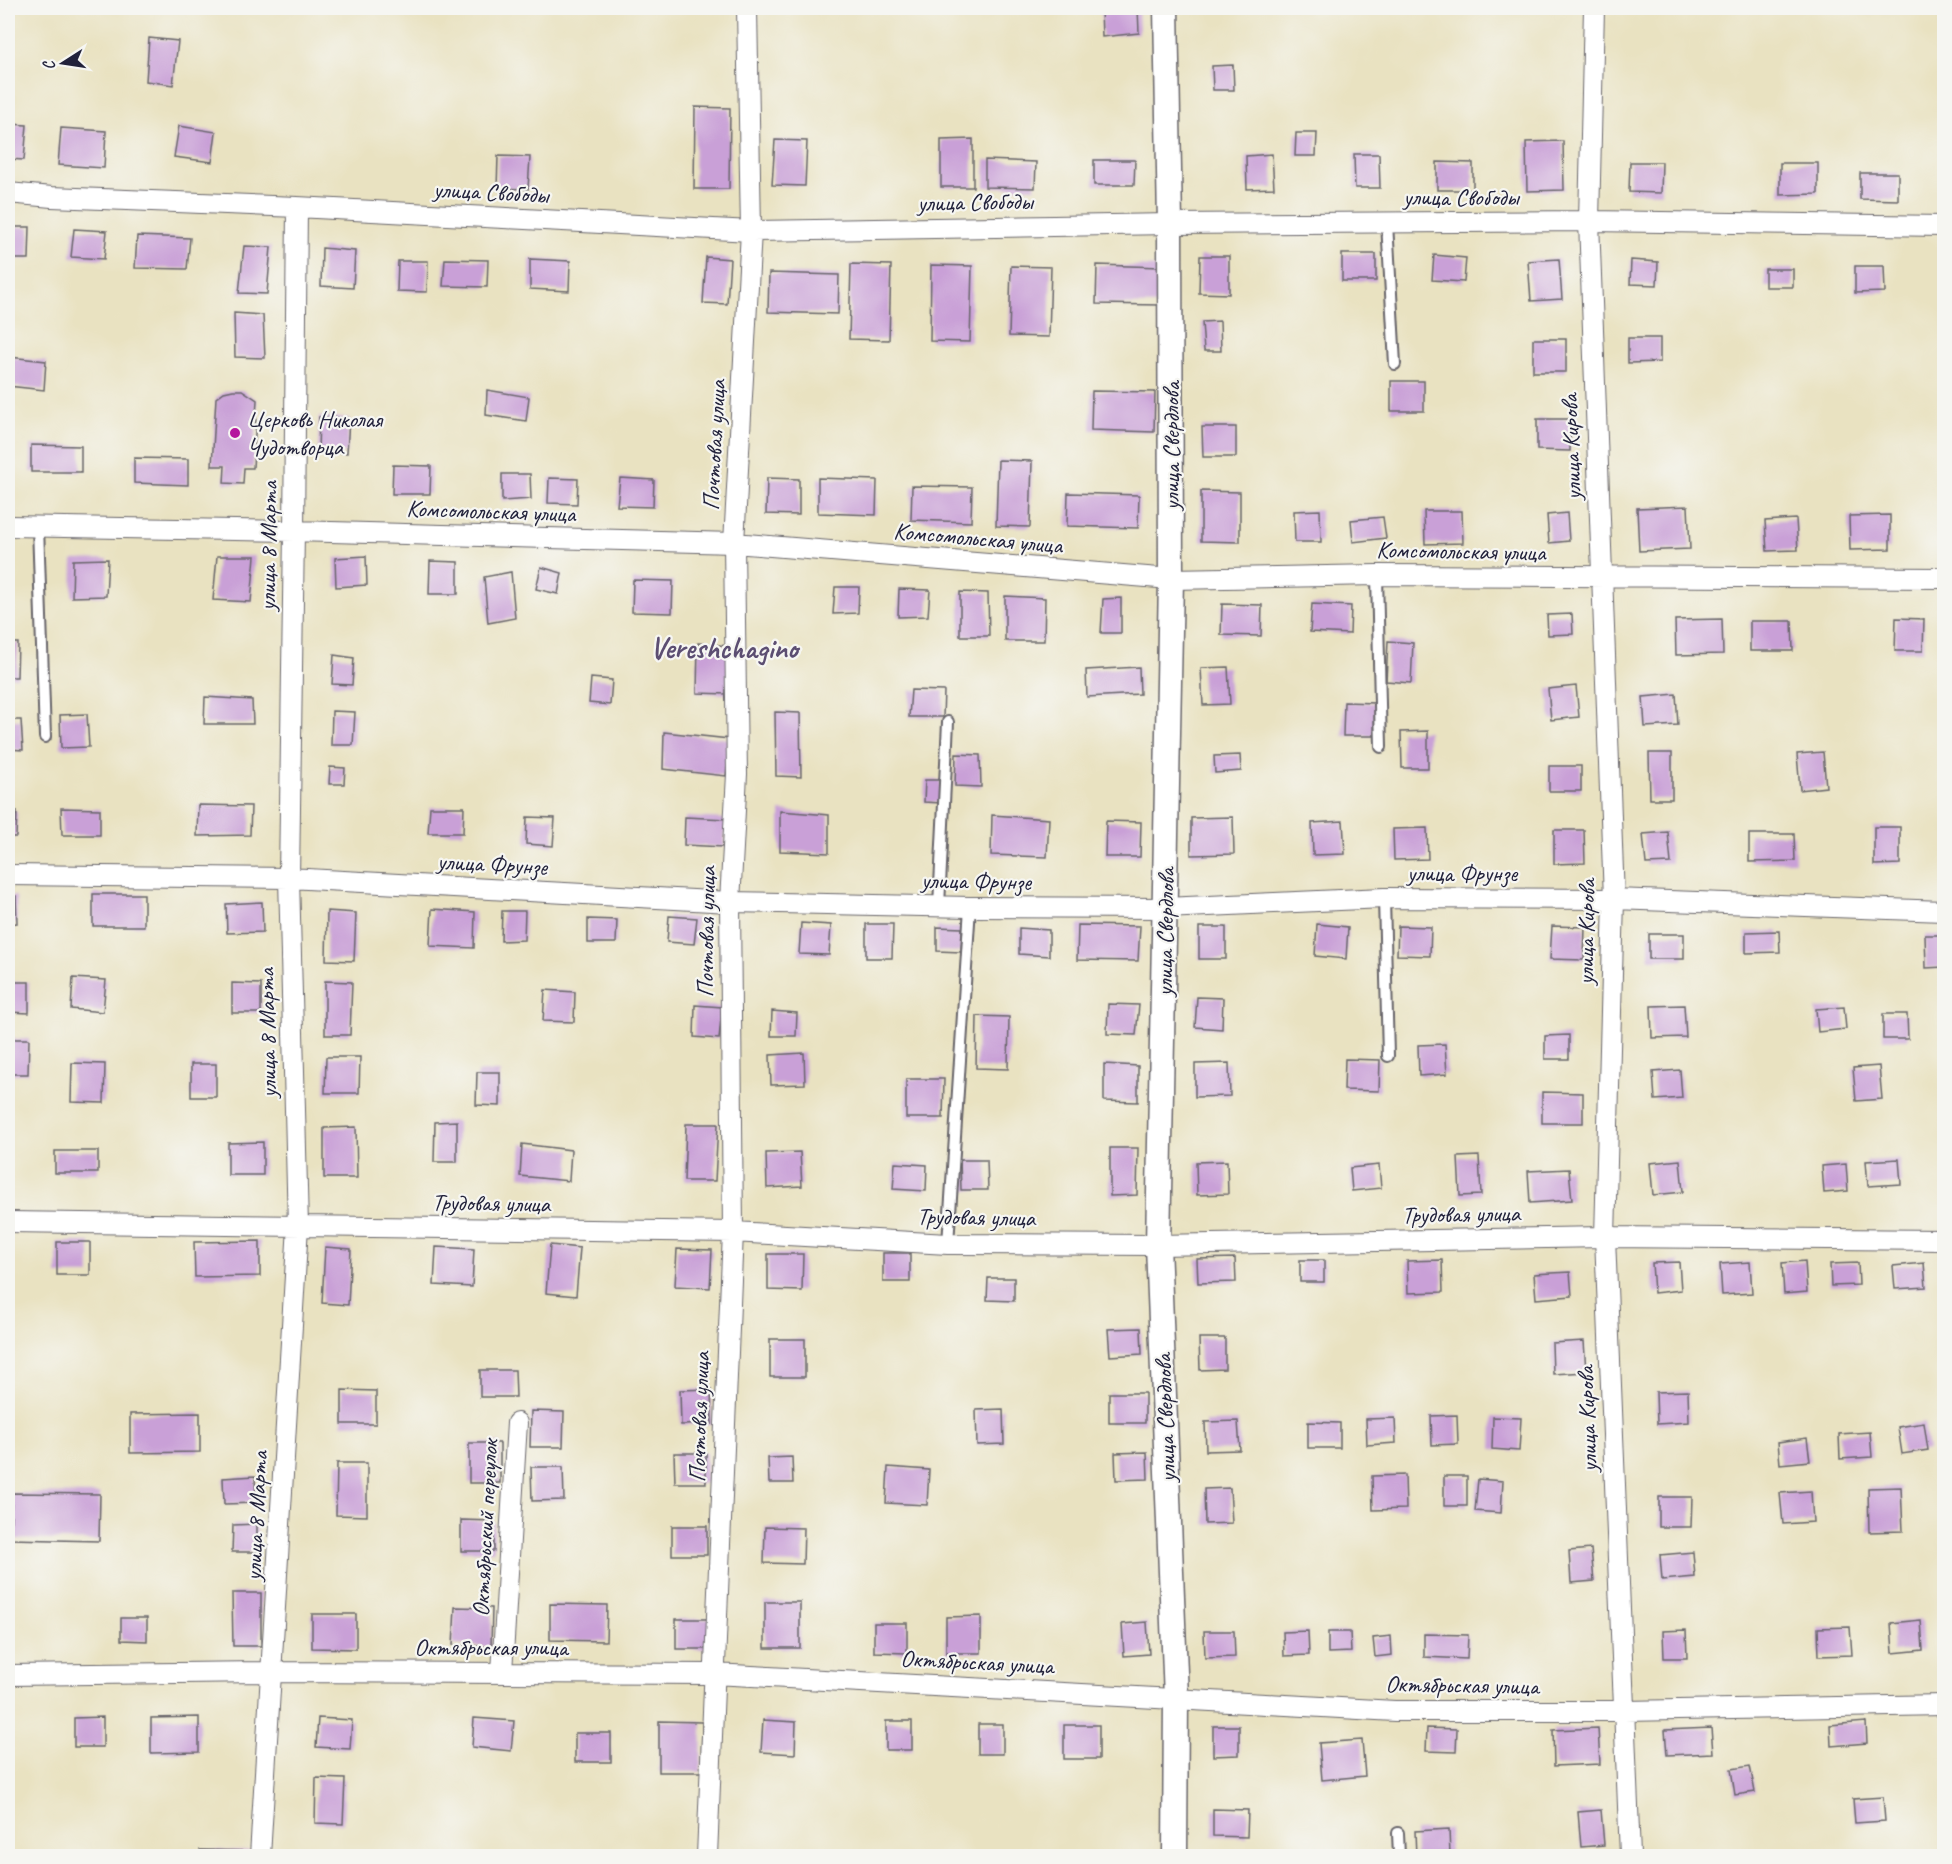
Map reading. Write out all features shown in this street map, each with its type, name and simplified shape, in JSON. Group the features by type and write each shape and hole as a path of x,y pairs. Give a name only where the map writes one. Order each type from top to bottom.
{"street":[{"name":"Почтовая улица","path":"707,1857 733,1232 730,902 737,774 734,543 751,231 747,8"},
{"name":"улица Свердлова","path":"1166,8 1170,224 1171,579 1158,1245 1176,1698 1175,1857"},
{"name":"улица Кирова","path":"1594,8 1589,221 1614,899 1605,1237 1630,1857"},
{"name":"улица Свободы","path":"8,193 751,231 1170,224 1589,221 1944,226"},
{"name":"улица 8 Марта","path":"260,1857 298,1226 289,878 297,207"},
{"name":"Комсомольская улица","path":"8,526 734,543 1171,579 1377,575 1601,578 1944,578"},
{"name":"улица Фрунзе","path":"8,875 289,878 730,902 970,907 1166,908 1384,898 1614,899 1944,911"},
{"name":"Трудовая улица","path":"8,1222 733,1232 948,1244 1158,1245 1605,1237 1944,1240"},
{"name":"Октябрьский переулок","path":"502,1672 517,1423"},
{"name":"Октябрьская улица","path":"8,1675 272,1672 714,1674 1395,1711 1624,1711 1944,1705"}],"lane":[{"path":"1387,223 1395,364"},
{"path":"38,526 45,737"},
{"path":"1377,575 1381,747"},
{"path":"939,906 948,722"},
{"path":"1384,898 1388,1056"},
{"path":"948,1244 970,907"},
{"path":"1398,1833 1399,1857"}],"building":[{"path":"1101,8 1138,8 1139,33 1102,37"},
{"path":"149,38 178,41 173,85 146,81"},
{"path":"1233,65 1234,90 1213,90 1212,66"},
{"path":"695,107 730,108 729,189 694,189"},
{"path":"8,124 27,125 24,160 8,159"},
{"path":"179,126 216,132 212,162 174,157"},
{"path":"61,128 106,131 104,168 58,165"},
{"path":"1296,133 1317,133 1316,156 1295,156"},
{"path":"973,139 973,187 941,187 941,140"},
{"path":"775,140 807,141 805,186 772,185"},
{"path":"1563,141 1564,190 1527,191 1526,142"},
{"path":"1272,154 1274,188 1247,189 1246,156"},
{"path":"1354,154 1379,154 1380,188 1355,188"},
{"path":"498,156 530,157 528,189 497,188"},
{"path":"985,160 1036,162 1035,188 985,187"},
{"path":"1094,160 1135,160 1134,185 1094,185"},
{"path":"1437,162 1473,163 1473,190 1437,190"},
{"path":"1630,162 1662,162 1661,193 1629,192"},
{"path":"1780,163 1818,163 1818,194 1780,195"},
{"path":"1860,173 1898,173 1898,200 1860,199"},
{"path":"8,227 30,227 29,259 8,259"},
{"path":"74,229 107,231 104,259 71,257"},
{"path":"137,236 190,238 187,269 135,268"},
{"path":"244,246 271,247 267,294 239,293"},
{"path":"322,248 355,251 353,288 321,286"},
{"path":"1342,254 1376,254 1376,281 1342,281"},
{"path":"1434,255 1466,258 1464,282 1432,280"},
{"path":"1200,256 1229,256 1229,294 1199,293"},
{"path":"706,257 730,259 727,304 703,303"},
{"path":"445,259 488,260 487,287 443,286"},
{"path":"530,259 570,261 569,291 530,289"},
{"path":"1559,259 1562,299 1531,301 1528,261"},
{"path":"1631,260 1658,262 1657,285 1630,284"},
{"path":"398,261 428,261 427,292 397,291"},
{"path":"851,264 891,265 889,340 849,339"},
{"path":"931,265 972,266 970,342 930,341"},
{"path":"1097,265 1161,267 1160,305 1096,304"},
{"path":"1011,266 1051,267 1049,337 1009,336"},
{"path":"1855,266 1884,266 1885,292 1855,293"},
{"path":"1765,269 1793,269 1793,287 1765,287"},
{"path":"769,273 839,275 838,314 768,312"},
{"path":"234,313 263,315 265,358 235,357"},
{"path":"1220,321 1221,351 1204,351 1202,322"},
{"path":"1628,338 1660,338 1660,362 1628,363"},
{"path":"1533,339 1566,339 1566,372 1533,372"},
{"path":"9,357 46,361 44,390 8,386"},
{"path":"1391,381 1424,381 1424,411 1391,411"},
{"name":"Церковь Николая Чудотворца","path":"242,390 257,400 253,468 244,468 243,484 224,483 225,466 212,466 216,398 224,392"},
{"path":"487,390 529,397 526,421 486,415"},
{"path":"1092,391 1155,392 1154,432 1091,430"},
{"path":"319,417 349,418 347,453 318,452"},
{"path":"1537,419 1570,419 1570,451 1537,450"},
{"path":"1202,427 1236,427 1236,457 1203,457"},
{"path":"31,445 81,446 81,472 31,472"},
{"path":"134,458 188,459 188,485 134,483"},
{"path":"998,460 1032,461 1030,527 996,526"},
{"path":"393,465 431,466 430,494 392,494"},
{"path":"502,474 530,474 531,499 502,501"},
{"path":"549,478 578,479 577,504 548,503"},
{"path":"620,478 654,480 653,507 617,506"},
{"path":"767,478 799,479 799,515 766,514"},
{"path":"818,478 877,480 876,515 818,513"},
{"path":"912,486 972,487 971,522 911,520"},
{"path":"1201,491 1240,492 1240,542 1201,541"},
{"path":"1068,493 1139,495 1138,528 1067,526"},
{"path":"1688,506 1690,549 1639,551 1637,508"},
{"path":"1320,510 1321,542 1295,542 1294,511"},
{"path":"1424,511 1462,511 1463,543 1425,544"},
{"path":"1567,513 1569,541 1549,543 1547,515"},
{"path":"1890,515 1890,549 1850,550 1849,516"},
{"path":"1383,517 1386,538 1353,542 1351,520"},
{"path":"1796,519 1798,550 1767,551 1765,521"},
{"path":"217,556 255,556 251,602 213,600"},
{"path":"366,556 367,585 336,587 335,558"},
{"path":"108,559 106,596 72,597 73,560"},
{"path":"430,561 458,562 458,594 429,594"},
{"path":"541,567 562,573 558,594 536,589"},
{"path":"511,572 515,618 488,623 484,577"},
{"path":"633,580 673,581 672,613 632,612"},
{"path":"835,587 859,587 858,613 833,614"},
{"path":"899,589 930,590 928,616 898,617"},
{"path":"960,592 988,593 989,636 960,636"},
{"path":"1005,596 1045,598 1044,641 1005,641"},
{"path":"1121,598 1121,633 1101,633 1103,599"},
{"path":"1222,604 1262,605 1261,636 1221,635"},
{"path":"1312,604 1351,606 1350,634 1310,632"},
{"path":"1572,614 1573,634 1548,635 1547,615"},
{"path":"1896,618 1924,619 1923,651 1895,651"},
{"path":"1722,619 1723,654 1676,655 1675,620"},
{"path":"1750,621 1792,621 1793,651 1750,651"},
{"path":"1388,641 1413,643 1411,683 1386,681"},
{"path":"8,643 18,643 17,677 8,677"},
{"path":"698,643 728,646 728,694 697,693"},
{"path":"334,655 354,658 352,685 332,684"},
{"path":"1139,667 1140,694 1087,697 1086,670"},
{"path":"1228,667 1230,704 1203,705 1201,668"},
{"path":"591,678 612,680 610,705 589,703"},
{"path":"1576,686 1579,717 1551,720 1548,689"},
{"path":"911,690 944,691 943,717 909,717"},
{"path":"1676,694 1678,725 1645,727 1643,697"},
{"path":"205,697 252,700 253,724 204,724"},
{"path":"1344,702 1375,703 1374,736 1343,736"},
{"path":"332,711 355,712 353,745 331,745"},
{"path":"775,712 800,713 801,777 776,776"},
{"path":"87,714 89,747 61,748 60,715"},
{"path":"8,720 21,720 23,750 8,749"},
{"path":"1428,731 1428,768 1402,768 1401,732"},
{"path":"664,732 729,739 726,776 663,769"},
{"path":"1823,752 1826,787 1800,790 1797,754"},
{"path":"1649,753 1672,753 1672,799 1650,799"},
{"path":"956,754 980,755 981,787 955,786"},
{"path":"1240,755 1241,771 1215,773 1214,756"},
{"path":"1549,766 1581,766 1581,791 1549,791"},
{"path":"330,767 345,768 344,784 329,784"},
{"path":"925,780 941,780 941,803 924,802"},
{"path":"198,805 251,806 250,835 197,836"},
{"path":"430,807 464,807 463,833 428,833"},
{"path":"61,808 100,809 100,835 62,835"},
{"path":"8,810 17,811 16,837 8,837"},
{"path":"780,811 829,815 829,853 780,851"},
{"path":"992,815 1049,819 1047,857 991,855"},
{"path":"527,817 555,818 553,846 526,844"},
{"path":"685,817 726,819 724,847 684,845"},
{"path":"1233,817 1234,854 1191,855 1191,818"},
{"path":"1106,821 1141,822 1140,857 1105,857"},
{"path":"1343,821 1345,854 1313,855 1312,823"},
{"path":"1874,827 1900,827 1900,864 1874,865"},
{"path":"1427,828 1428,859 1394,860 1393,829"},
{"path":"1554,830 1584,830 1585,863 1554,864"},
{"path":"1668,832 1671,863 1646,864 1643,834"},
{"path":"1749,834 1794,834 1795,861 1749,862"},
{"path":"93,894 144,894 144,926 93,926"},
{"path":"8,896 16,896 17,923 8,924"},
{"path":"262,902 263,932 227,933 226,904"},
{"path":"432,909 475,912 474,948 430,946"},
{"path":"327,911 356,913 354,961 326,960"},
{"path":"502,911 525,911 524,940 501,941"},
{"path":"669,916 697,918 694,944 667,942"},
{"path":"588,919 617,920 616,943 588,943"},
{"path":"801,923 831,925 829,955 799,954"},
{"path":"866,924 893,924 892,958 866,958"},
{"path":"1317,924 1348,927 1346,959 1315,956"},
{"path":"1078,925 1140,926 1138,961 1077,960"},
{"path":"1398,926 1431,927 1430,956 1397,955"},
{"path":"1552,926 1585,927 1584,960 1550,959"},
{"path":"937,927 962,928 961,952 937,951"},
{"path":"1199,927 1226,927 1226,959 1199,959"},
{"path":"1019,928 1049,930 1049,956 1019,954"},
{"path":"1779,931 1780,952 1746,953 1746,932"},
{"path":"1649,934 1684,934 1684,959 1649,959"},
{"path":"1925,935 1944,935 1944,967 1926,968"},
{"path":"73,978 106,980 103,1012 71,1009"},
{"path":"325,981 352,982 350,1035 325,1035"},
{"path":"8,982 29,982 29,1013 8,1012"},
{"path":"232,983 261,984 261,1013 232,1013"},
{"path":"545,990 575,992 574,1022 543,1021"},
{"path":"1197,997 1223,998 1222,1029 1195,1027"},
{"path":"1108,1004 1139,1005 1136,1035 1107,1034"},
{"path":"695,1005 722,1007 719,1039 694,1037"},
{"path":"1684,1005 1686,1037 1652,1038 1651,1006"},
{"path":"1844,1007 1846,1029 1818,1032 1816,1009"},
{"path":"772,1011 797,1013 796,1036 771,1036"},
{"path":"1883,1014 1907,1014 1908,1039 1883,1039"},
{"path":"977,1016 1009,1017 1008,1069 976,1068"},
{"path":"1569,1035 1569,1059 1545,1059 1545,1036"},
{"path":"8,1039 29,1039 28,1074 8,1074"},
{"path":"1445,1044 1447,1074 1419,1076 1418,1045"},
{"path":"804,1053 805,1084 771,1085 770,1055"},
{"path":"326,1057 360,1057 359,1093 325,1093"},
{"path":"1345,1059 1380,1060 1379,1091 1344,1090"},
{"path":"72,1063 105,1064 104,1103 71,1102"},
{"path":"1229,1063 1230,1096 1195,1097 1195,1064"},
{"path":"191,1064 216,1064 216,1097 191,1097"},
{"path":"1104,1064 1138,1066 1138,1102 1104,1101"},
{"path":"1879,1066 1882,1099 1856,1101 1853,1068"},
{"path":"1680,1070 1682,1098 1655,1100 1653,1072"},
{"path":"477,1072 500,1072 500,1106 476,1105"},
{"path":"906,1079 944,1079 943,1118 906,1118"},
{"path":"1542,1092 1583,1093 1583,1123 1542,1123"},
{"path":"457,1121 457,1162 434,1162 435,1122"},
{"path":"686,1124 718,1124 715,1181 684,1181"},
{"path":"356,1127 357,1178 324,1178 324,1128"},
{"path":"263,1142 263,1175 228,1175 228,1143"},
{"path":"522,1144 571,1150 569,1181 520,1176"},
{"path":"1110,1148 1138,1148 1137,1195 1110,1196"},
{"path":"55,1151 98,1151 98,1173 55,1173"},
{"path":"800,1152 802,1186 767,1188 766,1153"},
{"path":"1479,1156 1481,1195 1460,1196 1458,1157"},
{"path":"1899,1159 1901,1184 1868,1186 1866,1161"},
{"path":"960,1160 987,1160 988,1190 961,1190"},
{"path":"1680,1160 1683,1192 1653,1195 1650,1163"},
{"path":"1227,1161 1228,1194 1197,1195 1196,1162"},
{"path":"895,1163 927,1165 926,1191 893,1189"},
{"path":"1846,1164 1848,1191 1824,1193 1822,1166"},
{"path":"1379,1165 1381,1188 1352,1191 1350,1168"},
{"path":"1569,1169 1572,1200 1530,1203 1528,1171"},
{"path":"260,1241 260,1276 195,1277 194,1242"},
{"path":"57,1242 90,1242 90,1275 57,1275"},
{"path":"550,1245 580,1248 576,1296 546,1293"},
{"path":"325,1247 351,1249 348,1305 322,1303"},
{"path":"436,1247 474,1249 472,1287 434,1285"},
{"path":"677,1249 712,1250 710,1288 675,1286"},
{"path":"883,1253 910,1253 910,1282 883,1282"},
{"path":"768,1254 803,1254 802,1291 768,1290"},
{"path":"1235,1258 1236,1282 1198,1283 1197,1259"},
{"path":"1300,1260 1324,1260 1324,1282 1300,1282"},
{"path":"1442,1260 1443,1292 1408,1293 1407,1261"},
{"path":"1805,1261 1807,1292 1784,1294 1782,1263"},
{"path":"1679,1262 1681,1290 1654,1293 1652,1263"},
{"path":"1750,1262 1752,1293 1722,1295 1720,1264"},
{"path":"1858,1263 1859,1285 1831,1286 1830,1264"},
{"path":"1924,1263 1926,1287 1895,1289 1893,1266"},
{"path":"1570,1272 1572,1296 1536,1299 1534,1274"},
{"path":"988,1278 1014,1278 1014,1301 987,1300"},
{"path":"1141,1328 1142,1354 1110,1356 1108,1329"},
{"path":"1199,1338 1225,1338 1225,1369 1200,1370"},
{"path":"770,1339 805,1339 805,1377 770,1377"},
{"path":"1584,1341 1586,1372 1553,1374 1552,1343"},
{"path":"480,1370 515,1370 516,1397 480,1397"},
{"path":"711,1389 712,1424 681,1425 680,1390"},
{"path":"342,1390 376,1391 376,1424 342,1424"},
{"path":"1688,1391 1689,1422 1657,1424 1656,1392"},
{"path":"1109,1393 1145,1393 1145,1423 1109,1423"},
{"path":"1003,1409 1004,1444 977,1445 976,1410"},
{"path":"531,1411 564,1412 563,1447 530,1447"},
{"path":"200,1413 200,1452 130,1453 130,1414"},
{"path":"1457,1415 1458,1444 1432,1445 1431,1416"},
{"path":"1493,1417 1521,1418 1519,1451 1492,1449"},
{"path":"1395,1418 1396,1443 1367,1445 1366,1419"},
{"path":"1238,1421 1240,1450 1206,1451 1205,1422"},
{"path":"1308,1422 1340,1423 1340,1448 1308,1448"},
{"path":"1924,1423 1928,1450 1902,1454 1898,1427"},
{"path":"1870,1432 1872,1457 1840,1459 1839,1434"},
{"path":"1807,1438 1810,1461 1780,1464 1778,1442"},
{"path":"469,1443 500,1443 500,1483 469,1483"},
{"path":"1147,1452 1148,1479 1116,1480 1115,1453"},
{"path":"674,1453 706,1453 706,1483 675,1483"},
{"path":"792,1457 793,1483 769,1483 768,1458"},
{"path":"337,1463 367,1463 367,1516 336,1515"},
{"path":"531,1467 563,1467 564,1500 532,1501"},
{"path":"888,1467 929,1470 927,1505 886,1503"},
{"path":"1405,1475 1406,1509 1373,1510 1372,1476"},
{"path":"255,1476 256,1503 224,1504 223,1478"},
{"path":"1444,1476 1467,1476 1467,1506 1444,1506"},
{"path":"1478,1479 1503,1481 1501,1513 1475,1511"},
{"path":"1901,1487 1903,1531 1869,1532 1868,1488"},
{"path":"1230,1488 1232,1523 1205,1524 1204,1489"},
{"path":"1811,1491 1813,1522 1783,1524 1780,1493"},
{"path":"12,1493 100,1494 99,1541 10,1539"},
{"path":"1659,1497 1692,1497 1691,1527 1659,1527"},
{"path":"461,1520 494,1521 494,1551 461,1551"},
{"path":"257,1524 257,1552 232,1552 233,1525"},
{"path":"672,1526 707,1526 707,1555 672,1555"},
{"path":"765,1527 804,1528 803,1564 764,1563"},
{"path":"1591,1549 1594,1581 1571,1583 1569,1551"},
{"path":"1693,1552 1695,1577 1662,1580 1660,1555"},
{"path":"232,1593 261,1593 261,1646 233,1646"},
{"path":"765,1602 800,1602 800,1648 765,1648"},
{"path":"550,1604 607,1605 606,1641 550,1640"},
{"path":"455,1607 492,1608 491,1647 453,1645"},
{"path":"312,1614 356,1614 356,1649 312,1648"},
{"path":"981,1616 981,1653 946,1653 946,1617"},
{"path":"121,1618 147,1618 147,1641 121,1640"},
{"path":"676,1619 711,1619 711,1649 676,1649"},
{"path":"1921,1620 1923,1650 1893,1653 1891,1623"},
{"path":"1147,1622 1149,1654 1124,1656 1122,1624"},
{"path":"874,1623 907,1623 907,1653 874,1652"},
{"path":"1850,1627 1852,1655 1819,1656 1818,1628"},
{"path":"1686,1630 1687,1658 1664,1658 1663,1631"},
{"path":"1204,1631 1234,1631 1235,1657 1205,1658"},
{"path":"1308,1631 1309,1655 1284,1656 1283,1632"},
{"path":"1328,1632 1350,1632 1351,1652 1328,1653"},
{"path":"1424,1634 1468,1635 1467,1659 1424,1657"},
{"path":"1391,1636 1392,1655 1375,1657 1373,1638"},
{"path":"103,1717 103,1747 74,1747 74,1718"},
{"path":"199,1717 199,1752 151,1753 151,1718"},
{"path":"318,1718 352,1720 350,1749 316,1747"},
{"path":"474,1718 514,1721 511,1751 472,1747"},
{"path":"763,1720 796,1722 795,1754 761,1752"},
{"path":"659,1721 702,1722 701,1772 659,1772"},
{"path":"886,1721 912,1721 912,1750 886,1750"},
{"path":"1866,1722 1867,1743 1831,1746 1830,1725"},
{"path":"978,1724 1003,1724 1003,1754 978,1754"},
{"path":"1064,1725 1099,1725 1099,1759 1064,1759"},
{"path":"1213,1726 1239,1726 1239,1755 1213,1756"},
{"path":"1427,1728 1457,1729 1456,1752 1426,1751"},
{"path":"1598,1728 1600,1764 1554,1766 1553,1730"},
{"path":"1711,1728 1713,1753 1667,1755 1665,1730"},
{"path":"575,1733 611,1733 611,1762 575,1762"},
{"path":"1362,1740 1365,1776 1322,1780 1319,1743"},
{"path":"1750,1766 1755,1792 1735,1795 1731,1769"},
{"path":"316,1778 345,1779 343,1824 315,1823"},
{"path":"1883,1797 1885,1821 1855,1823 1853,1799"},
{"path":"1213,1809 1248,1810 1247,1837 1213,1836"},
{"path":"1601,1810 1604,1845 1581,1847 1578,1812"},
{"path":"1449,1829 1450,1856 1416,1856 1415,1831"},
{"path":"200,1850 252,1851 251,1856 200,1856"}],"place":[{"name":"Церковь Николая Чудотворца","path":"235,433"}],"district":[{"name":"Vereshchagino","path":"724,648"}]}
